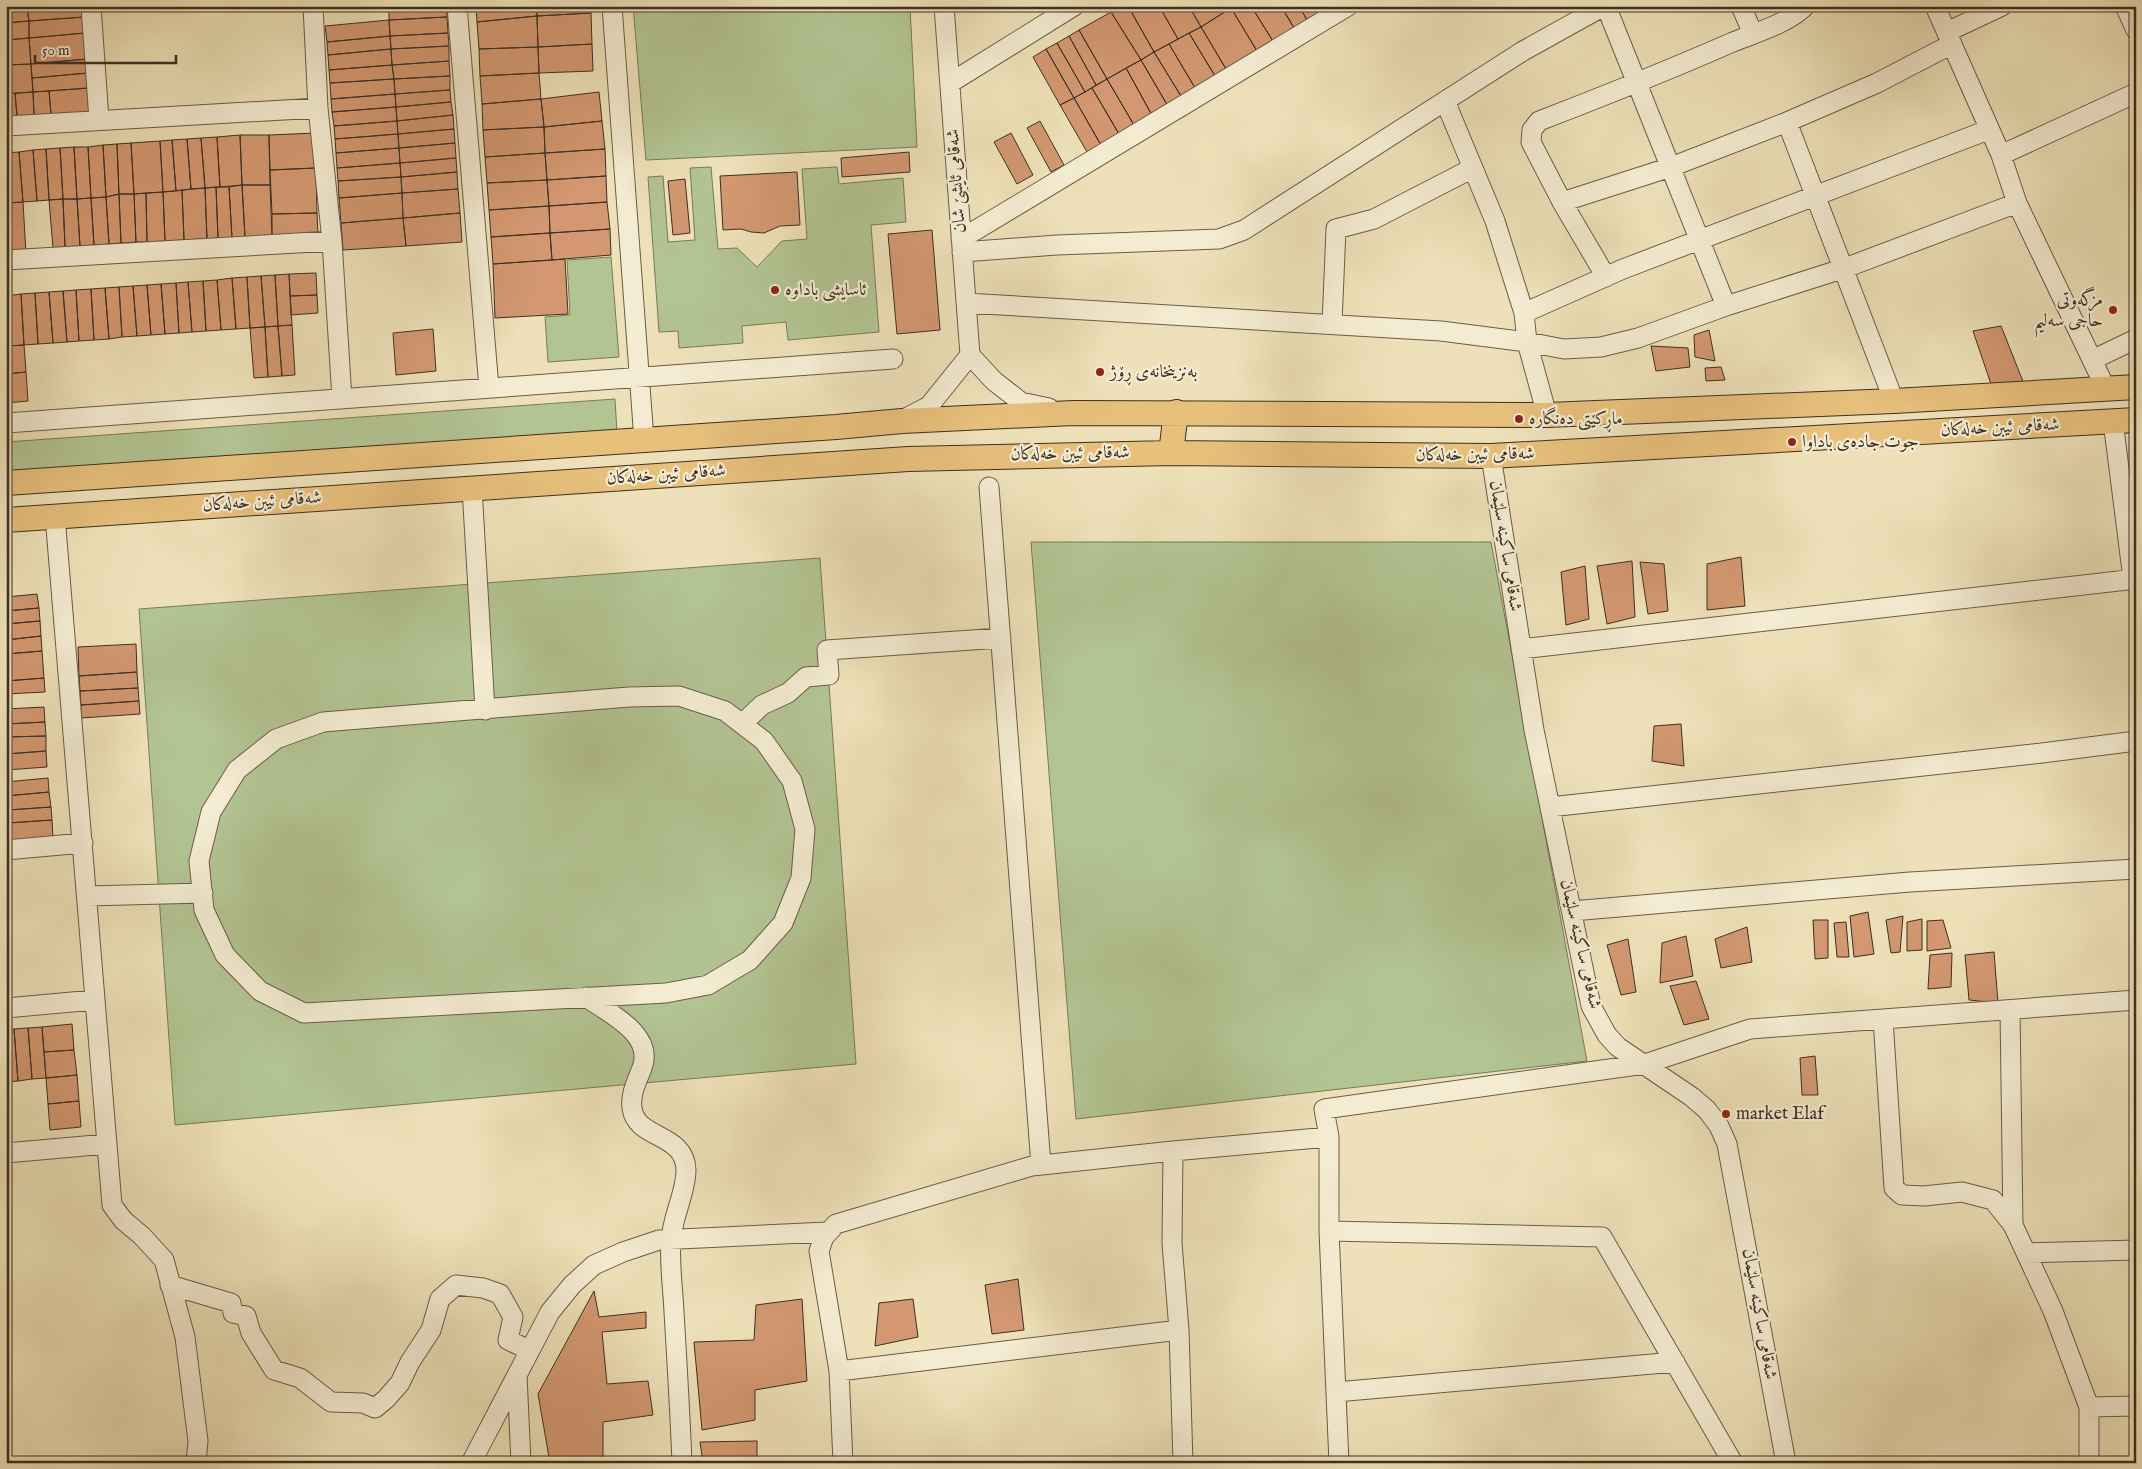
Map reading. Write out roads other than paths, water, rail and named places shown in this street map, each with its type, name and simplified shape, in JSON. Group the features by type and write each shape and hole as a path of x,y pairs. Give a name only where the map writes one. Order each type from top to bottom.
{"main road":[{"name":"شەقامی ئیبن خەلەکان","path":"6,482 836,427 902,421 1073,413 1547,415 1894,401 2136,387"},
{"path":"1171,453 1176,412"},
{"name":"شەقامی ئیبن خەلەکان","path":"6,520 839,463 977,456 1171,453 1491,456 2125,421"},
{"path":"836,427 839,463"}],"street":[{"path":"91,6 99,120"},
{"path":"313,6 318,108 332,242 342,399"},
{"path":"458,6 489,388"},
{"path":"612,6 644,440"},
{"name":"شەقامی ئایشێ شان","path":"944,6 970,355"},
{"path":"950,83 1074,6"},
{"path":"962,245 1348,6"},
{"path":"962,245 1057,245 1220,240 1244,230 1523,51 1605,6 1726,306"},
{"path":"1741,6 1753,34"},
{"path":"1606,277 1562,202 1531,142 1532,130 1539,121 1637,83 1753,34 1797,14 1804,6"},
{"path":"1935,6 1988,130 2001,155 2017,203 2106,389"},
{"path":"1562,202 1671,167 1788,122 1877,83 2002,6"},
{"path":"2125,6 2136,30"},
{"path":"2001,155 2136,93"},
{"path":"1444,101 1494,220 1524,313 1527,342 1547,415"},
{"path":"6,126 318,108"},
{"path":"1788,122 1894,401"},
{"path":"1524,313 1606,277 1988,130"},
{"path":"1332,324 1336,229 1374,219 1473,168"},
{"path":"966,303 1441,331 1527,342 1564,350 1601,347 1638,338 1726,306 1844,268 2017,203"},
{"path":"6,260 332,242"},
{"path":"2092,360 2136,339"},
{"path":"902,421 929,406 970,355 994,381 1021,402 1073,413"},
{"path":"6,423 893,359"},
{"path":"1521,649 2134,579 2125,421"},
{"name":"شەقامی ساکینە سلێمان","path":"1491,456 1521,649 1550,807 1591,1006 1607,1035 1618,1047 1692,1096 1707,1110 1719,1126 1727,1144 1786,1463"},
{"path":"989,487 1041,1165"},
{"path":"472,488 485,710"},
{"path":"56,516 112,1205 123,1220 158,1252 164,1260 185,1337 198,1441 196,1463"},
{"path":"742,724 762,705 788,694 806,677 828,675 827,650 1001,638"},
{"path":"629,696 679,696 725,712 742,724 764,741 792,781 805,829 801,878 783,923 750,960 708,985 666,993 304,1013 260,991 225,955 204,910 199,860 211,812 238,770 276,739 323,722 485,710 629,696"},
{"path":"1550,807 2136,741"},
{"path":"6,850 83,843"},
{"path":"1572,911 1910,882 2136,869"},
{"path":"87,896 203,894"},
{"path":"586,998 631,1029 640,1041 644,1060 635,1084 632,1108 635,1118 643,1127 675,1145 683,1156 686,1170 671,1239 682,1463"},
{"path":"6,1008 94,1000"},
{"path":"1339,1463 1329,1231 1329,1137 1324,1109 1645,1064 1750,1029 2136,1000"},
{"path":"2010,1010 2013,1225"},
{"path":"1883,1019 1894,1188 1902,1195 1962,1192 1993,1200 2013,1225 2053,1311 2089,1407 2089,1463"},
{"path":"843,1463 839,1371 820,1251 827,1232 836,1224 1041,1165 1329,1137"},
{"path":"6,1152 108,1144"},
{"path":"1173,1151 1172,1244 1179,1330 1183,1463"},
{"path":"1329,1231 1602,1237 1733,1463"},
{"path":"471,1463 550,1312 572,1285 594,1265 623,1252 659,1240 827,1232"},
{"path":"2026,1253 2136,1250"},
{"path":"170,1285 231,1303 233,1313 246,1316 251,1333 274,1370 300,1378 331,1402 363,1403 375,1408 386,1399 400,1383 410,1362 431,1330 440,1300 456,1285 483,1288 500,1294 513,1317 508,1340 530,1350"},
{"path":"839,1371 1179,1330"},
{"path":"1336,1392 1675,1362"},
{"path":"517,1374 521,1463"},
{"path":"2089,1407 2136,1406"}],"place":[{"name":"ئاسايشى باداوه","path":"775,290"},
{"name":"مزگەوتی حاجی سەلیم","path":"2113,310"},
{"name":"بەنزینخانەی ڕۆژ","path":"1100,372"},
{"name":"ماڕكێتی دەنگارە","path":"1519,419"},
{"name":"جوت جادەی باداوا","path":"1792,442"},
{"name":"market Elaf","path":"1726,1114"}]}
